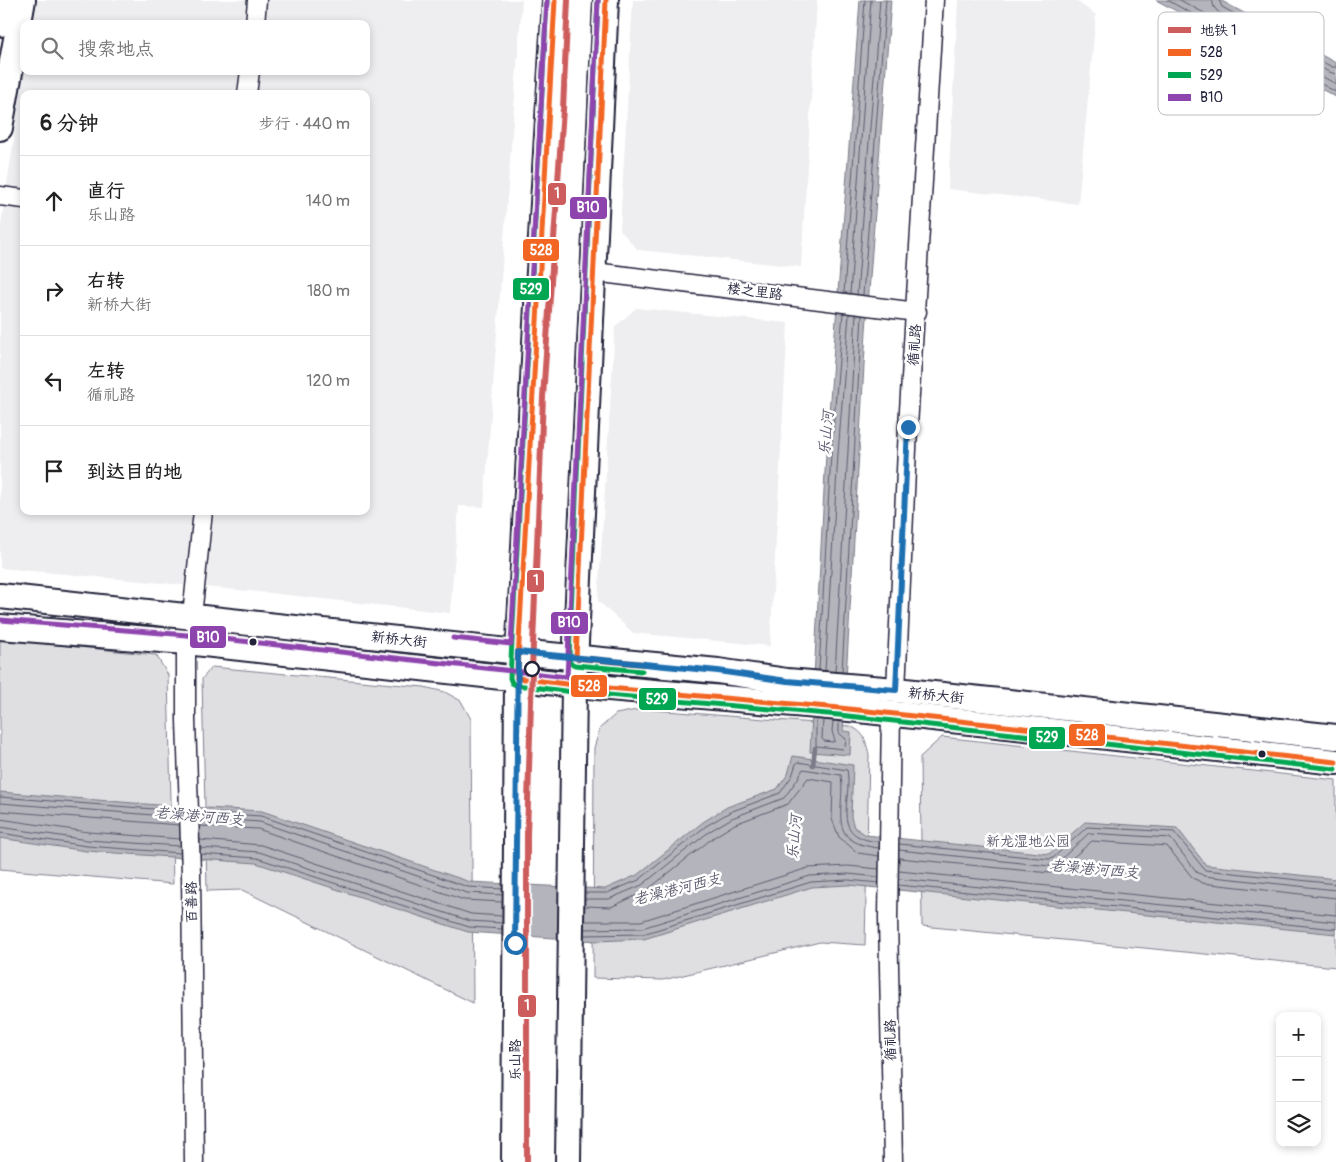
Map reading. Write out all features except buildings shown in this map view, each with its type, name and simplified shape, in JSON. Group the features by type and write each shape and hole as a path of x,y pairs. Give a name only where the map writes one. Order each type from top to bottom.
{"street":[{"path":"0,24 4,0"},
{"path":"0,128 23,0"},
{"path":"255,20 257,0"},
{"name":"乐山路","path":"514,1162 517,678 555,0"},
{"path":"568,1162 574,684 606,0"},
{"name":"循礼路","path":"896,690 908,427 917,312 934,0"},
{"path":"248,90 249,75"},
{"path":"0,196 20,198"},
{"name":"楼之里路","path":"594,272 917,312"},
{"path":"192,616 203,515"},
{"name":"新桥大街","path":"0,596 518,652 718,671 788,692"},
{"name":"新桥大街","path":"0,628 186,642 574,684 788,692 841,697 891,713 1336,762"},
{"name":"百善路","path":"186,642 194,1162"},
{"name":"新桥大街","path":"841,697 896,690 1336,737"},
{"name":"循礼路","path":"891,713 888,918 893,1162"}],"shaded area":[{"path":"34,0 522,0 484,507 459,506 450,613 269,593 0,568 0,231 20,98 20,515 370,515 370,90 21,90 23,75 370,75 370,20 32,20"},
{"path":"633,0 817,0 801,267 638,250 620,230"},
{"path":"958,0 1075,0 1096,15 1078,204 948,189"},
{"path":"636,308 788,323 770,646 633,633 598,601 615,327"}],"green space":[{"path":"0,639 156,655 168,675 173,884 0,869"},
{"path":"212,667 424,687 445,692 461,701 471,719 473,1003 242,890 207,891 202,679"},
{"path":"642,709 850,726 862,734 869,754 865,945 820,942 663,980 593,978 594,748 600,728 616,714"},
{"name":"新龙湿地公园","path":"942,737 1336,780 1336,967 922,926 920,757"}],"water":[{"path":"860,0 891,0 866,331 843,731 851,732 850,755 810,752 826,453"},
{"path":"1156,0 1220,0 1242,12 1178,12"},
{"path":"1324,56 1336,63 1336,97 1324,91"},
{"name":"老澡港河西支","path":"793,756 853,765 851,817 854,827 866,835 1049,854 1085,822 1177,828 1206,865 1336,879 1336,934 848,885 812,887 644,939 597,941 468,932 256,863 86,851 0,838 0,792 170,806 262,811 470,882 605,889 637,875 703,822 727,807 777,789 788,774"}],"waterway":[{"name":"乐山河","path":"813,765 815,748"}],"metro line":[{"name":"1","path":"527,1162 527,835 532,669 543,397 563,109 568,0"}],"transit line":[{"name":"529","path":"547,0 510,678 512,683 573,692 839,715 1335,769"},
{"name":"B10","path":"453,638 511,644 547,0"},
{"name":"528","path":"555,0 517,678 574,685 840,708 1336,762"},
{"name":"529","path":"598,0 569,658 570,663 575,665 642,671"},
{"name":"B10","path":"1,620 187,635 567,677 598,0"},
{"name":"528","path":"606,0 576,658 643,664"}],"route":[{"path":"515,943 518,652 718,671 787,681 896,690 908,427"}]}
